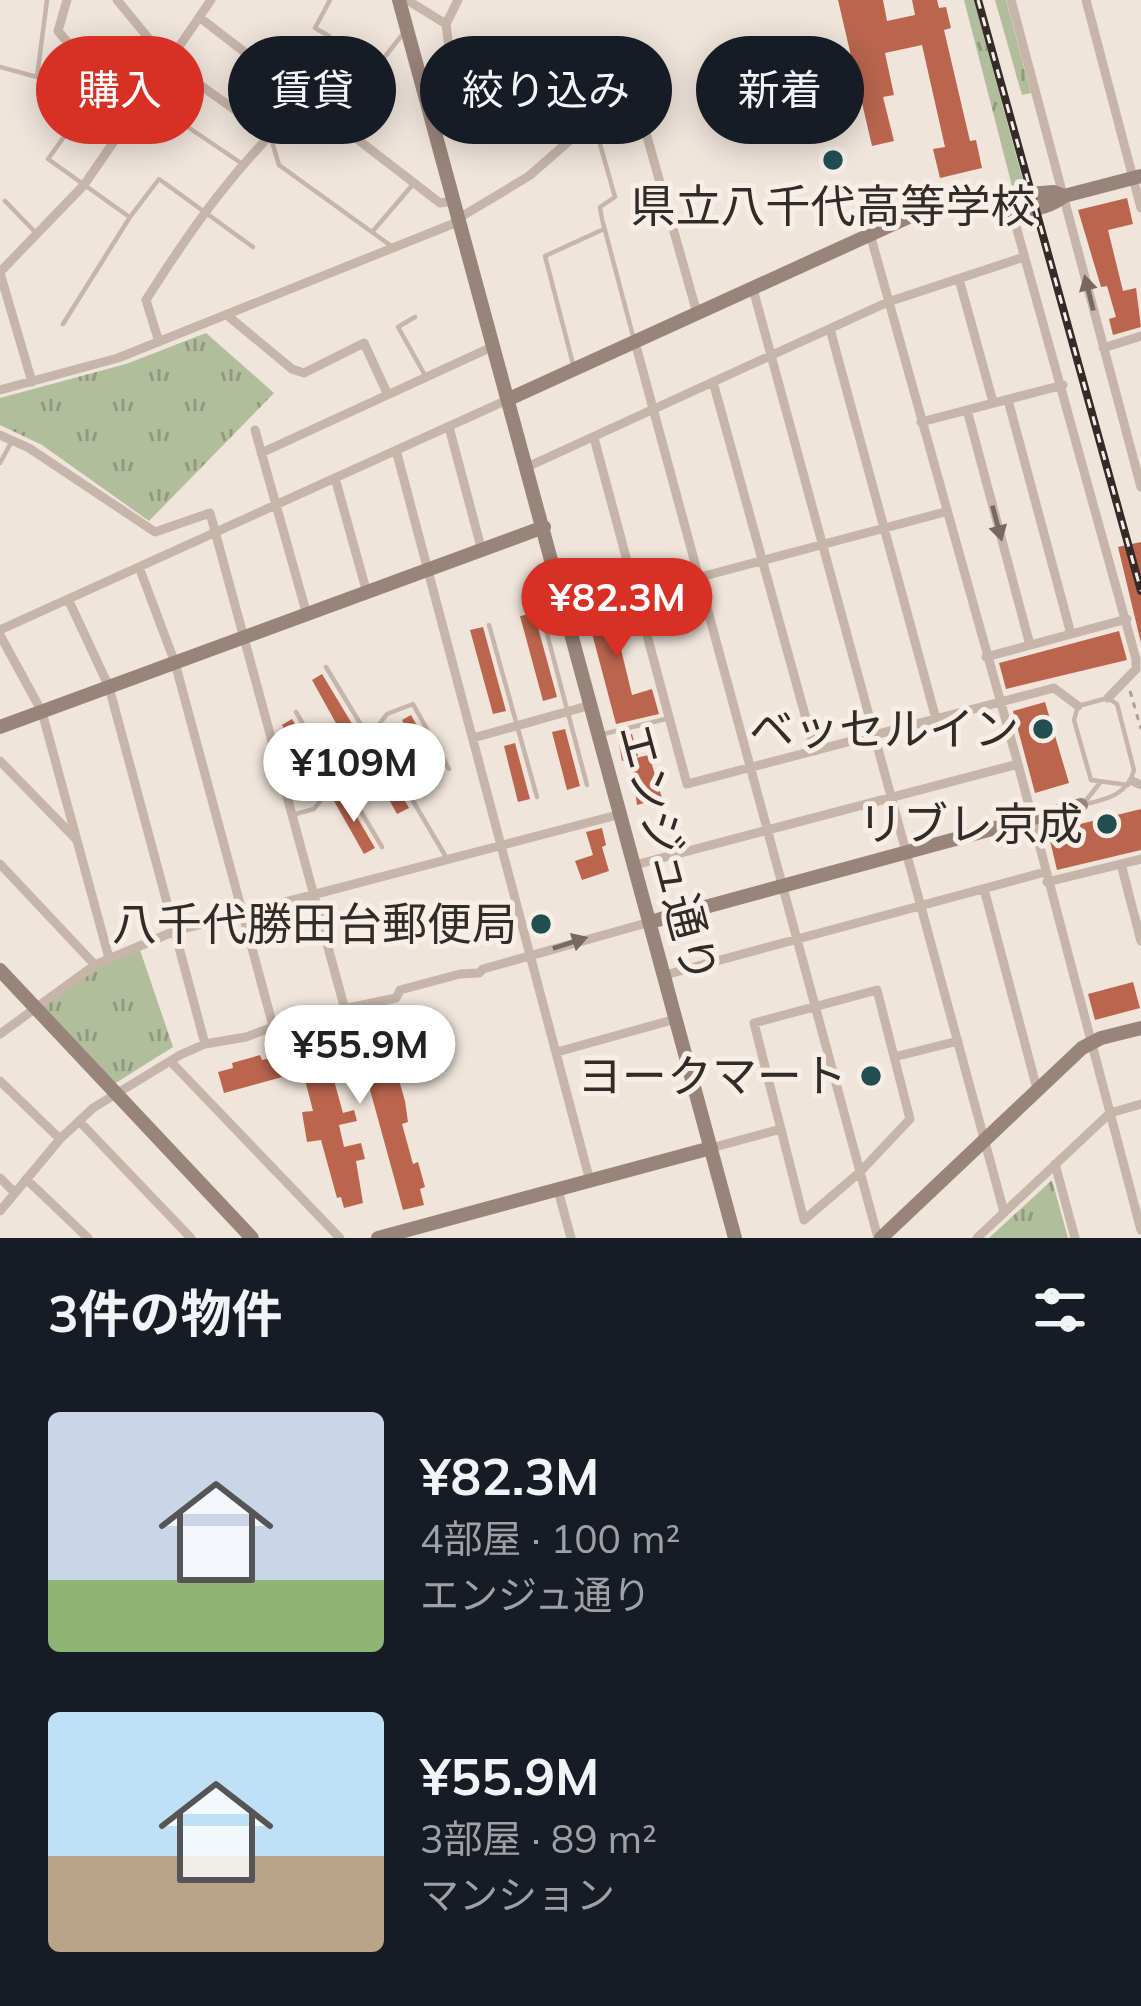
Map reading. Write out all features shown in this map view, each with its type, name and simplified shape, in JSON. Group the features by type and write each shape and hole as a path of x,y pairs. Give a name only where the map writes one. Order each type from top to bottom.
{"street":[{"path":"62,36 58,31 67,0"},
{"path":"117,0 147,36"},
{"path":"191,0 200,15 228,37"},
{"path":"186,36 211,0"},
{"path":"403,0 446,24"},
{"name":"エンジュ通り","path":"403,0 407,29 735,1238"},
{"path":"447,36 446,24 458,0"},
{"path":"1011,0 1058,197 1141,487"},
{"path":"1085,0 1137,177 1141,208"},
{"path":"32,382 0,273 84,185 113,144"},
{"path":"159,342 146,300 203,210 259,144"},
{"path":"367,144 440,203 455,201"},
{"path":"0,389 159,342 460,220 529,176 566,144"},
{"path":"649,144 697,313"},
{"path":"109,958 42,712 0,632 944,201 958,199 1004,212 1018,203 1137,177"},
{"path":"1018,203 1024,257 1063,385 1136,668 1108,698"},
{"path":"870,234 1018,764 1141,1230"},
{"path":"527,467 888,302 1024,257"},
{"path":"959,280 993,402"},
{"path":"753,289 1004,1212"},
{"path":"228,316 292,369 304,373 364,343 388,395"},
{"path":"830,329 936,718"},
{"path":"1103,348 1141,336"},
{"path":"635,342 880,1238 1093,1041 1141,1028"},
{"path":"261,453 494,346"},
{"path":"713,382 815,751"},
{"path":"921,422 1063,385"},
{"path":"1008,400 1071,634"},
{"path":"967,410 1030,645"},
{"path":"448,427 482,551"},
{"path":"255,430 307,615"},
{"path":"0,435 155,532 210,513 344,1006"},
{"path":"594,438 688,784 1054,688 1078,706"},
{"path":"396,451 590,1181"},
{"path":"335,478 367,593"},
{"path":"637,594 945,512"},
{"path":"0,727 544,527"},
{"path":"139,567 175,664 272,1026"},
{"path":"68,599 109,687 205,1044"},
{"path":"986,657 1127,620"},
{"path":"473,738 591,705"},
{"path":"0,761 80,843"},
{"path":"635,866 1018,764"},
{"path":"0,1211 79,1121 205,1044 247,1037 344,1006 359,1008 396,998 400,990 460,974 479,974 531,955 1081,805"},
{"path":"0,1034 95,965 176,932 620,814"},
{"path":"664,975 984,889 1141,859"},
{"path":"0,864 95,965"},
{"path":"1120,864 1141,941"},
{"path":"984,889 1037,1089"},
{"path":"0,970 252,1238"},
{"path":"877,990 910,1119 860,1172 804,1220 754,1023 815,1005 877,990"},
{"path":"557,1052 676,1018"},
{"path":"894,1057 958,1041"},
{"path":"172,1063 340,1238"},
{"path":"0,1082 60,1139"},
{"path":"977,1238 1110,1113 1141,1104"},
{"path":"79,1121 191,1238"},
{"path":"378,1238 781,1129"},
{"path":"1055,1164 1075,1238"},
{"path":"0,1178 15,1193"},
{"path":"26,1179 88,1238"},
{"path":"558,1190 571,1238"}],"lane":[{"path":"0,67 37,77 47,0"},
{"path":"328,36 315,28 330,0"},
{"path":"396,43 407,29"},
{"path":"204,138 241,163"},
{"path":"59,144 48,159 130,217"},
{"path":"275,144 279,165 394,248"},
{"path":"600,144 615,197 600,207 635,342"},
{"path":"63,324 159,179 254,247"},
{"path":"373,231 415,182"},
{"path":"4,201 37,234"},
{"path":"574,369 545,256 604,229"},
{"path":"415,317 398,327 426,377"},
{"path":"0,464 12,440"},
{"path":"541,611 587,785"},
{"path":"489,625 537,797"},
{"path":"326,667 446,858"},
{"path":"1108,698 1117,704 1135,770 1134,784 1090,780 1074,720 1078,706 1108,698"},
{"path":"292,815 314,809 387,714 413,704 449,769"},
{"path":"296,712 382,847"},
{"path":"599,735 670,718"},
{"path":"1081,805 1099,784"},
{"path":"1081,805 1106,800 1134,784"}],"path":[{"path":"1129,688 1141,729"}],"green space":[{"path":"964,0 974,0 1025,188 1013,190"},
{"path":"995,0 1006,0 1031,93 1022,95"},
{"path":"206,333 274,393 149,521 42,445 0,425 0,398 126,364"},
{"path":"140,950 173,1047 114,1084 38,1007 97,967"},
{"path":"1052,1180 1068,1238 989,1238"}],"building":[{"path":"838,0 883,0 887,21 915,15 912,0 937,0 939,8 946,7 951,28 944,30 970,141 976,140 982,168 940,178 933,149 945,147 922,45 885,53 894,95 883,97 894,141 872,146 864,112 864,36 846,36"},
{"path":"1127,198 1133,224 1108,230 1123,291 1136,288 1141,327 1113,335 1109,319 1116,317 1107,286 1101,287 1078,210"},
{"path":"1141,542 1141,643 1118,547"},
{"path":"626,592 632,615 614,620 632,695 652,689 659,714 616,724 584,603"},
{"path":"534,613 557,697 543,701 520,616"},
{"path":"483,627 506,711 493,714 470,630"},
{"path":"1119,631 1127,660 1006,689 999,663"},
{"path":"322,674 354,727 342,734 312,680"},
{"path":"1045,702 1069,783 1035,793 1013,711"},
{"path":"411,715 441,769 432,774 402,720"},
{"path":"292,719 323,773 312,779 282,725"},
{"path":"565,729 580,786 567,790 552,732"},
{"path":"632,734 638,756 622,761 618,737"},
{"path":"515,743 530,799 518,802 504,746"},
{"path":"378,754 409,808 397,814 367,760"},
{"path":"649,755 662,798 637,805 631,759"},
{"path":"344,795 375,848 364,854 334,801"},
{"path":"1141,809 1141,850 1057,870 1048,832"},
{"path":"602,828 609,871 582,880 575,861 593,855 586,832"},
{"path":"1133,982 1140,1008 1095,1020 1088,994"},
{"path":"385,1011 398,1058 385,1062 391,1082 399,1080 405,1101 408,1122 402,1124 425,1187 420,1189 424,1205 403,1210 364,1068 333,1077 343,1113 354,1110 357,1121 339,1125 344,1147 361,1143 365,1159 356,1161 363,1203 344,1208 321,1140 307,1142 302,1112 313,1111 301,1064 330,1057 322,1028"},
{"path":"260,1055 262,1060 280,1056 286,1076 224,1093 218,1072"}],"railway":[{"path":"978,0 1141,591"}],"place":[{"name":"県立八千代高等学校","path":"833,160"},
{"name":"ベッセルイン","path":"1043,729"},
{"name":"リブレ京成","path":"1107,824"},
{"name":"八千代勝田台郵便局","path":"541,924"},
{"name":"ヨークマート","path":"871,1076"}]}
